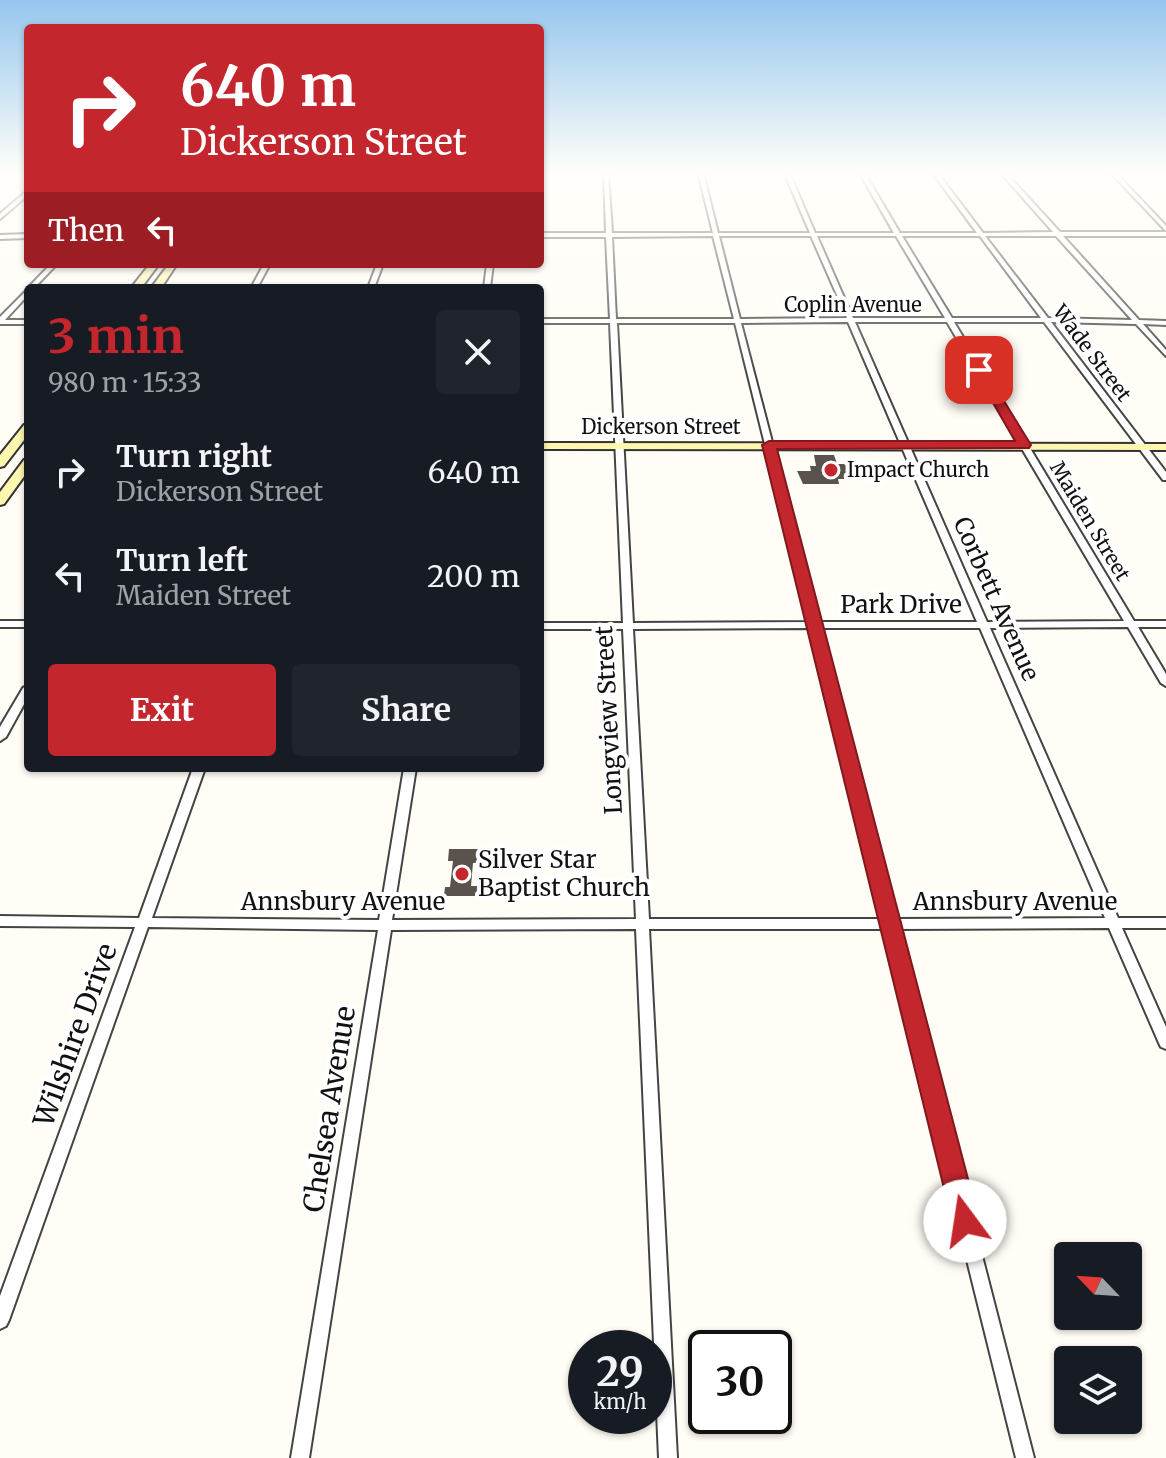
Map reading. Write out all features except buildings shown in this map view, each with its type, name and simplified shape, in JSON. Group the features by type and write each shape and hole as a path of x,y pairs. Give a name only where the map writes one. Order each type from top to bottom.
{"street":[{"name":"Longview Street","path":"609,240 668,1458"},
{"path":"717,240 1025,1458"},
{"name":"Corbett Avenue","path":"816,240 1166,1043"},
{"name":"Maiden Street","path":"902,240 1166,683"},
{"name":"Wade Street","path":"987,240 1166,478"},
{"path":"1063,240 1166,354"},
{"path":"36,284 50,268"},
{"path":"139,284 152,268"},
{"path":"0,321 24,296"},
{"name":"Coplin Avenue","path":"544,321 1047,320 1166,323"},
{"path":"0,321 24,322"},
{"path":"0,463 6,446 24,430"},
{"name":"Dickerson Street","path":"544,446 1166,447"},
{"path":"0,501 24,468"},
{"path":"0,624 24,624"},
{"name":"Park Drive","path":"544,626 1166,624"},
{"path":"0,737 24,695"},
{"name":"Wilshire Drive","path":"0,1320 198,772"},
{"name":"Chelsea Avenue","path":"300,1458 409,772"},
{"name":"Annsbury Avenue","path":"0,921 385,925 1166,923"}],"place":[{"name":"Impact Church","path":"831,470"},
{"name":"Silver Star Baptist Church","path":"462,874"}],"route":[{"path":"965,1221 769,445 1024,445 979,370"}]}
